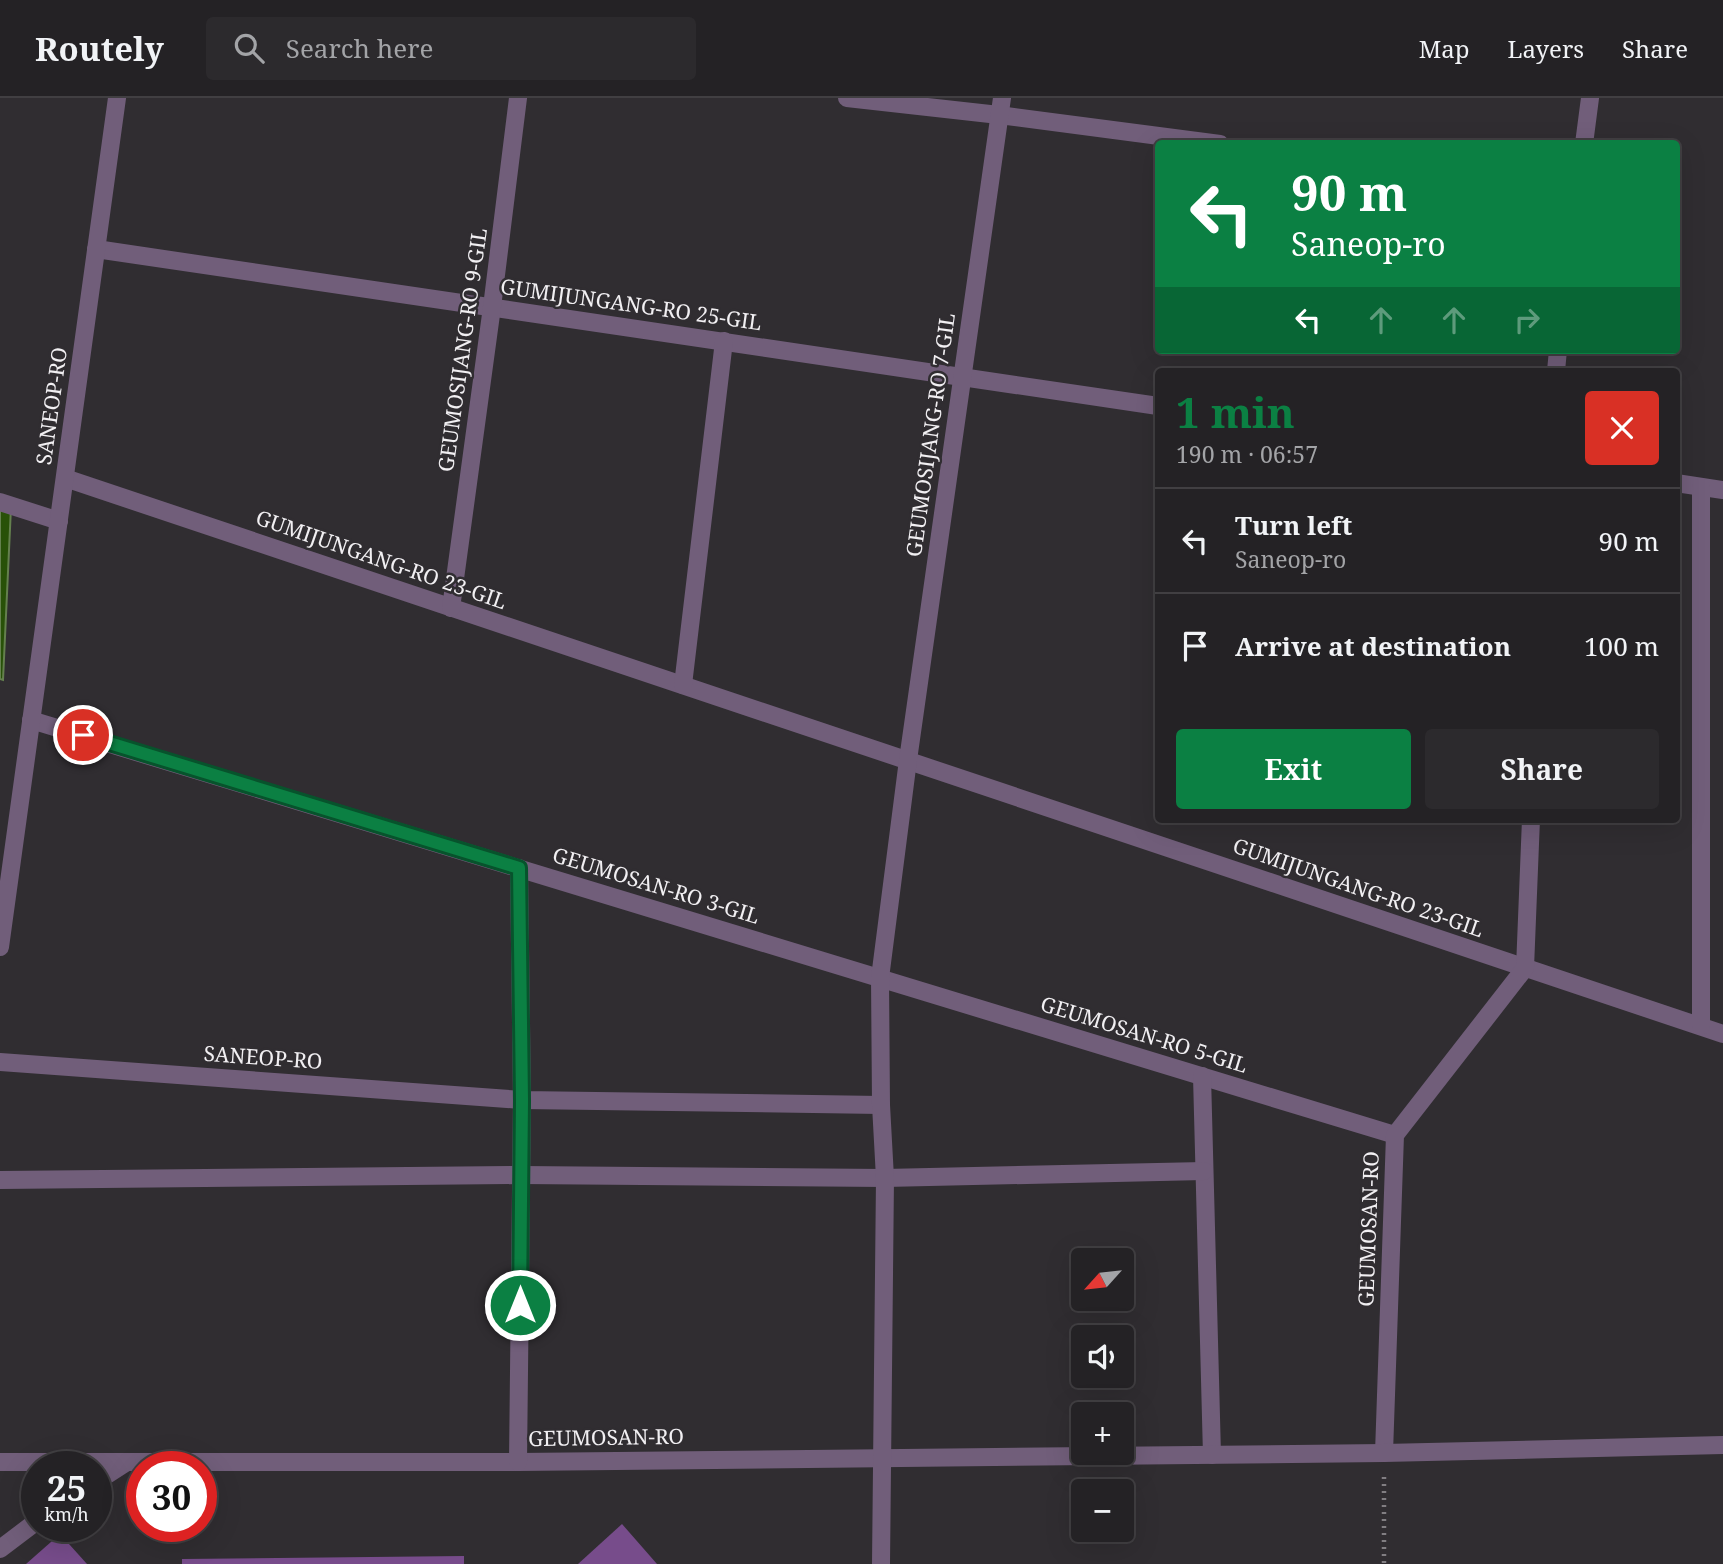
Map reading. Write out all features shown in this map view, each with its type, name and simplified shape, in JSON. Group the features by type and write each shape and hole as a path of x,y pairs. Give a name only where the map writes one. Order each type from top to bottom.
{"street":[{"name":"SANEOP-RO","path":"0,947 117,98"},
{"name":"GEUMOSIJANG-RO 9-GIL","path":"450,608 518,98"},
{"path":"848,98 1001,107 1196,140"},
{"path":"1585,140 1590,98"},
{"name":"GEUMOSIJANG-RO 7-GIL","path":"908,760 1001,107"},
{"name":"GUMIJUNGANG-RO 25-GIL","path":"96,248 1155,406"},
{"path":"683,685 724,341"},
{"name":"GUMIJUNGANG-RO 23-GIL","path":"65,478 1723,1034"},
{"path":"1680,484 1723,490"},
{"path":"1700,1026 1702,487"},
{"path":"0,502 59,521"},
{"path":"32,720 519,868"},
{"path":"881,1564 885,1178 881,1105 880,978 908,760"},
{"path":"1525,968 1531,823"},
{"name":"GEUMOSAN-RO 3-GIL","path":"518,1462 522,1100 519,868 880,978"},
{"name":"GEUMOSAN-RO","path":"1384,1453 1395,1135 1525,968"},
{"name":"GEUMOSAN-RO 5-GIL","path":"880,978 1395,1135"},
{"name":"SANEOP-RO","path":"0,1062 522,1100"},
{"path":"1202,1076 1212,1455"},
{"path":"522,1100 881,1105"},
{"path":"0,1180 521,1175 885,1178 1204,1171"},
{"name":"GEUMOSAN-RO","path":"217,1462 518,1462 1212,1455 1723,1445"},
{"name":"GEUMOSAN-RO","path":"0,1462 126,1462"},
{"path":"0,1549 21,1533"}],"path":[{"path":"1384,1453 1384,1564"}],"shaded area":[{"path":"0,505 11,507 3,680 0,679"}],"building":[{"path":"622,1524 657,1564 578,1564"},
{"path":"51,1542 67,1542 87,1564 26,1564"},
{"path":"464,1556 464,1564 182,1564 182,1559"}],"route":[{"path":"83,735 519,868 522,1100 520,1305"}]}
